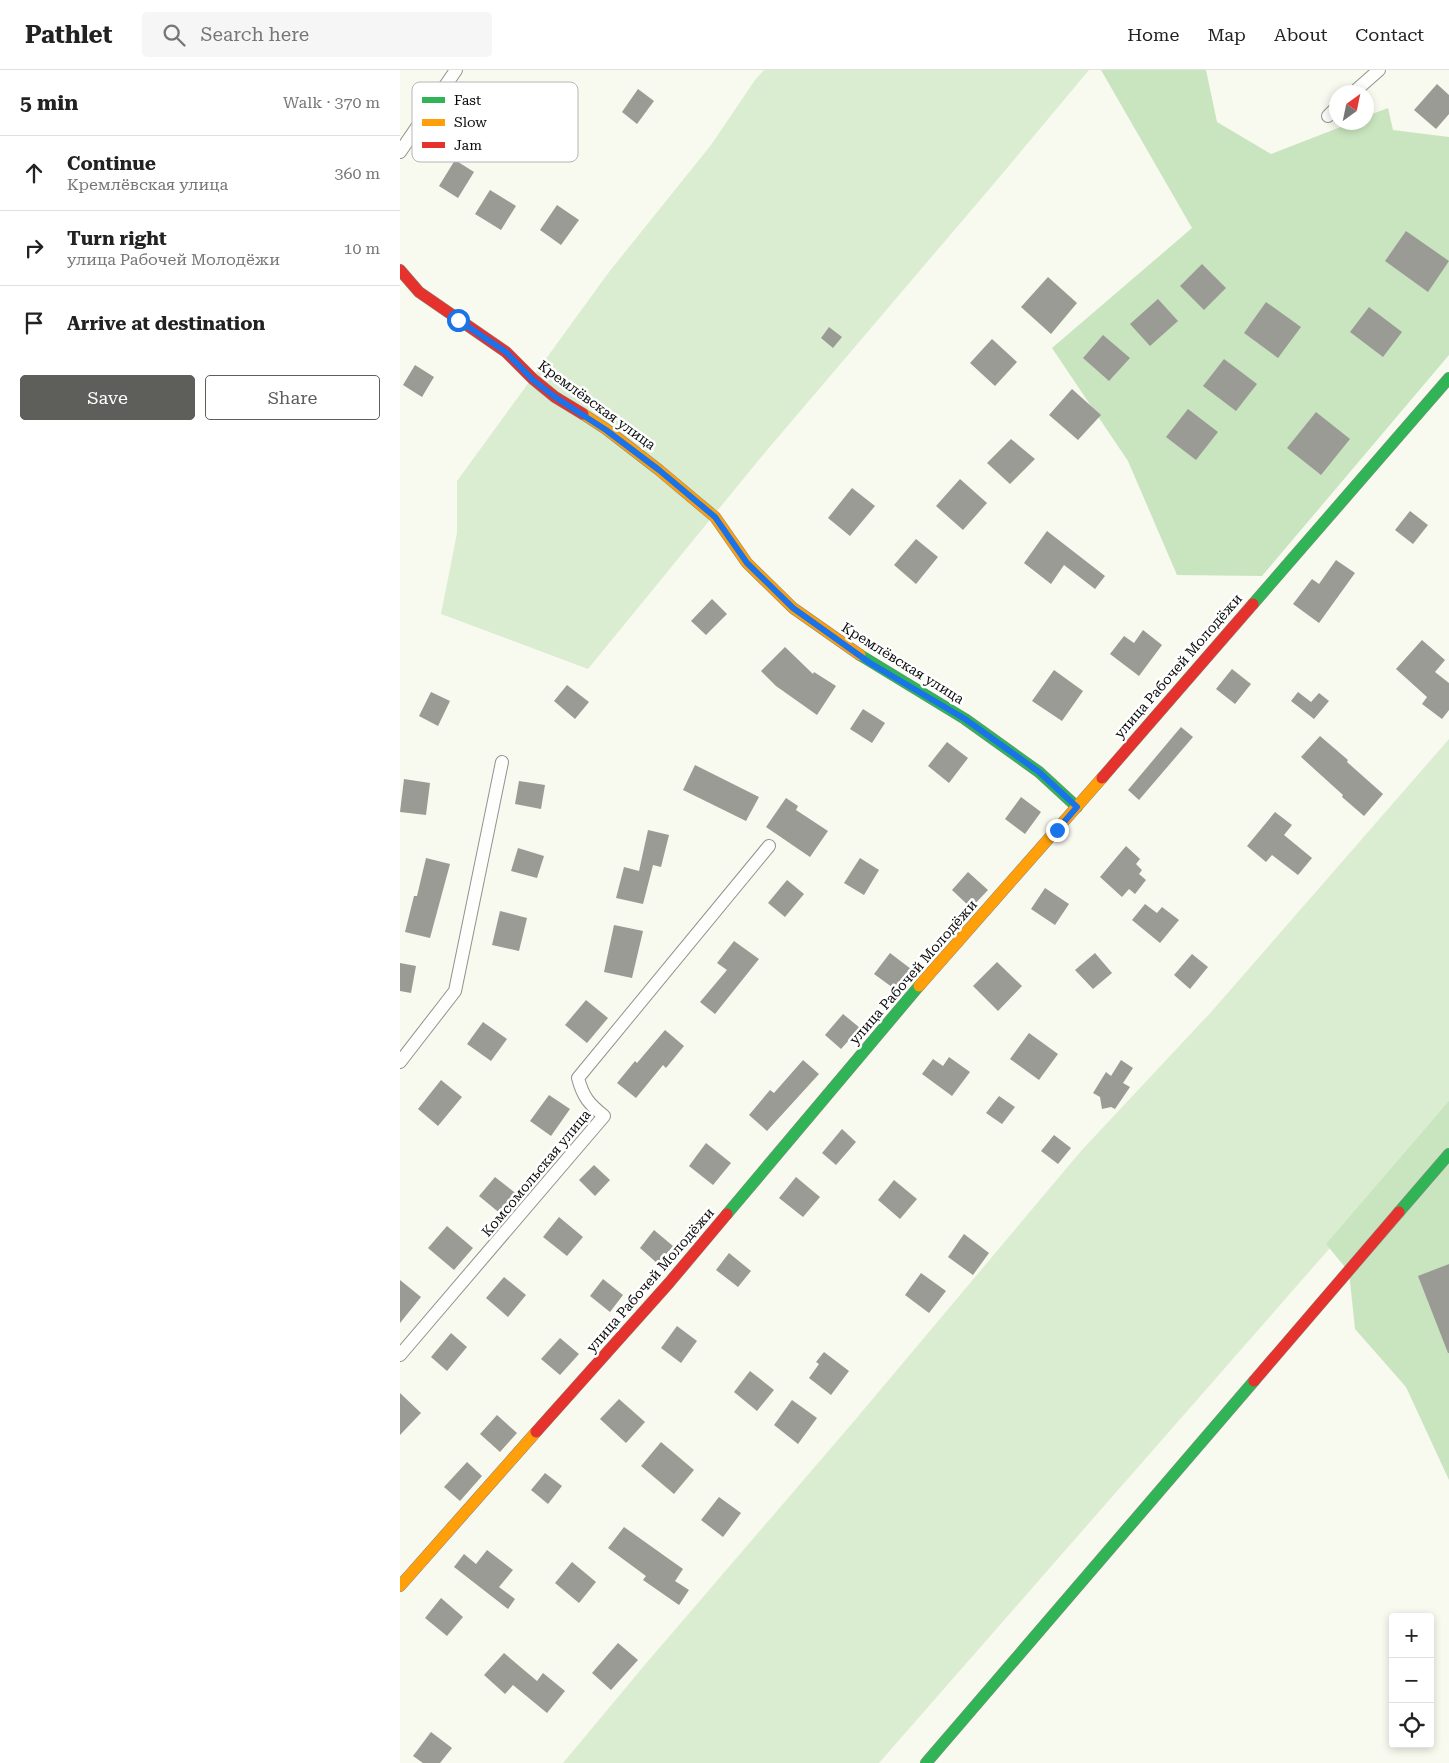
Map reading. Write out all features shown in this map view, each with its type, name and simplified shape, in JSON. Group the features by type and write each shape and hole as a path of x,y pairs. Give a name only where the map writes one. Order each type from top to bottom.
{"street":[{"path":"448,82 456,70"},
{"path":"1362,85 1379,70"},
{"path":"400,152 412,134"},
{"name":"Кремлёвская улица","path":"400,270 419,292 506,352 533,380 555,397 606,430 659,470 715,517 747,563 793,608 870,663 965,719 1039,772 1077,807"},
{"name":"улица Рабочей Молодёжи","path":"400,1586 669,1283 910,997 1449,378"},
{"path":"400,1062 456,991 502,762"},
{"name":"Комсомольская улица","path":"400,1355 604,1116 582,1094 578,1078 769,846"},
{"path":"926,1763 1449,1154"}],"green space":[{"path":"764,70 1089,70 762,456 588,669 441,614 457,533 457,481 609,272 711,145 755,80"},
{"path":"1101,70 1206,70 1217,122 1271,154 1333,130 1374,130 1374,113 1388,108 1393,130 1449,137 1449,355 1262,576 1177,575 1128,461 1052,348 1192,228"},
{"path":"1449,739 1449,1112 879,1763 563,1763 1081,1151 1212,1011"},
{"path":"1449,1101 1449,1480 1406,1387 1355,1329 1349,1272 1326,1244"}],"building":[{"path":"1437,84 1449,95 1449,114 1436,129 1414,110"},
{"path":"638,89 654,101 637,124 622,112"},
{"path":"454,162 458,162 474,172 458,198 439,186"},
{"path":"490,190 516,206 501,230 475,214"},
{"path":"557,205 579,220 561,245 540,230"},
{"path":"1406,231 1449,261 1428,292 1385,261"},
{"path":"1202,264 1226,288 1204,310 1180,286"},
{"path":"1048,277 1077,303 1051,334 1021,307"},
{"path":"1158,299 1178,321 1150,346 1130,324"},
{"path":"1266,302 1301,327 1278,358 1244,333"},
{"path":"1369,307 1402,332 1383,357 1350,332"},
{"path":"829,327 842,337 833,348 821,338"},
{"path":"1103,335 1130,358 1109,381 1083,358"},
{"path":"992,339 1017,362 995,386 970,363"},
{"path":"1224,359 1257,384 1236,411 1203,386"},
{"path":"415,365 434,377 422,397 403,385"},
{"path":"1072,389 1101,415 1078,440 1049,415"},
{"path":"1188,409 1218,432 1196,460 1166,437"},
{"path":"1316,412 1350,439 1321,475 1287,448"},
{"path":"1011,439 1035,459 1010,484 987,463"},
{"path":"960,479 987,503 963,530 936,506"},
{"path":"852,488 875,506 850,536 828,518"},
{"path":"1410,511 1428,525 1413,544 1395,530"},
{"path":"1047,531 1105,576 1095,589 1064,565 1051,584 1024,563"},
{"path":"916,539 938,557 916,584 894,565"},
{"path":"1336,560 1355,573 1319,623 1293,604 1312,579 1319,584"},
{"path":"712,599 727,614 706,635 691,621"},
{"path":"1143,630 1162,645 1139,676 1110,654 1124,636 1134,643"},
{"path":"1422,640 1445,660 1435,672 1449,683 1449,710 1442,719 1422,704 1427,697 1396,669"},
{"path":"785,647 813,674 814,672 836,686 817,715 776,686 761,671"},
{"path":"1232,669 1251,684 1235,704 1216,689"},
{"path":"1054,670 1083,691 1062,721 1032,701"},
{"path":"567,685 589,702 575,719 554,701"},
{"path":"431,692 450,701 438,726 419,716"},
{"path":"1298,692 1311,702 1319,693 1329,701 1314,719 1291,701"},
{"path":"863,709 885,723 872,743 850,729"},
{"path":"1181,727 1193,737 1139,800 1128,790"},
{"path":"1320,736 1383,794 1364,816 1301,757"},
{"path":"947,742 968,758 949,783 928,766"},
{"path":"695,765 759,797 746,821 683,790"},
{"path":"404,779 430,783 426,815 400,812"},
{"path":"519,781 545,785 541,809 515,804"},
{"path":"1021,797 1041,812 1025,834 1005,819"},
{"path":"786,798 798,806 796,810 828,831 810,857 766,827"},
{"path":"1275,812 1292,825 1284,835 1312,858 1298,875 1272,855 1266,862 1247,846"},
{"path":"648,830 669,835 661,867 653,865 643,904 616,898 624,867 639,871"},
{"path":"1126,846 1140,859 1136,864 1142,870 1139,874 1146,880 1135,894 1129,889 1122,897 1100,877"},
{"path":"518,848 544,856 537,878 511,871"},
{"path":"426,858 450,864 430,938 405,932 414,896 417,896"},
{"path":"860,858 879,870 864,895 844,883"},
{"path":"968,872 988,890 971,908 952,890"},
{"path":"787,880 804,894 785,917 768,903"},
{"path":"1045,888 1069,904 1055,925 1031,909"},
{"path":"1145,904 1157,913 1162,907 1179,920 1160,943 1132,920"},
{"path":"500,911 527,918 519,951 492,945"},
{"path":"614,925 643,931 632,978 604,972"},
{"path":"734,941 759,959 715,1014 700,1002 727,970 717,963"},
{"path":"890,953 911,969 896,990 874,974"},
{"path":"1095,953 1112,973 1093,989 1075,970"},
{"path":"1192,954 1208,967 1190,989 1174,975"},
{"path":"997,962 1022,986 998,1011 973,986"},
{"path":"400,963 416,966 411,993 400,991"},
{"path":"586,1000 608,1018 587,1043 565,1025"},
{"path":"843,1014 860,1028 841,1049 825,1035"},
{"path":"483,1022 507,1039 491,1061 467,1044"},
{"path":"665,1030 684,1046 666,1068 663,1065 636,1098 617,1083"},
{"path":"1029,1033 1058,1054 1039,1080 1010,1059"},
{"path":"949,1057 970,1072 952,1096 922,1074 933,1059 943,1066"},
{"path":"803,1060 819,1074 767,1131 749,1115 770,1090 774,1093"},
{"path":"1121,1060 1133,1068 1123,1083 1130,1087 1115,1109 1111,1107 1102,1109 1100,1097 1093,1093 1106,1072 1111,1076"},
{"path":"441,1080 462,1097 438,1126 418,1109"},
{"path":"549,1095 570,1109 551,1136 530,1121"},
{"path":"999,1096 1015,1107 1002,1124 986,1113"},
{"path":"842,1129 856,1142 836,1165 822,1153"},
{"path":"1054,1135 1071,1148 1058,1164 1041,1151"},
{"path":"706,1143 731,1163 713,1185 689,1166"},
{"path":"594,1165 610,1180 595,1196 579,1180"},
{"path":"495,1177 518,1195 502,1215 479,1196"},
{"path":"796,1177 820,1197 803,1217 779,1198"},
{"path":"894,1180 917,1199 900,1219 878,1200"},
{"path":"559,1217 583,1237 567,1256 543,1237"},
{"path":"447,1226 473,1248 454,1270 428,1248"},
{"path":"654,1230 673,1246 658,1264 640,1248"},
{"path":"964,1234 989,1253 973,1275 948,1257"},
{"path":"729,1253 751,1271 738,1287 716,1270"},
{"path":"1449,1264 1449,1353 1448,1353 1418,1276"},
{"path":"921,1273 946,1291 929,1313 905,1295"},
{"path":"504,1277 526,1295 508,1317 486,1298"},
{"path":"603,1279 623,1295 610,1312 590,1296"},
{"path":"400,1280 421,1297 400,1323"},
{"path":"677,1326 697,1341 681,1363 661,1348"},
{"path":"451,1333 467,1347 447,1371 431,1357"},
{"path":"560,1338 579,1354 560,1375 541,1359"},
{"path":"824,1352 849,1371 831,1395 809,1378 819,1364 816,1362"},
{"path":"750,1371 774,1390 757,1411 734,1392"},
{"path":"400,1393 421,1413 400,1435"},
{"path":"619,1399 645,1422 626,1443 600,1419"},
{"path":"792,1400 817,1418 798,1444 774,1425"},
{"path":"497,1415 517,1433 500,1452 480,1434"},
{"path":"661,1442 694,1470 674,1494 641,1466"},
{"path":"467,1462 482,1476 460,1501 444,1487"},
{"path":"545,1473 562,1486 548,1504 531,1490"},
{"path":"719,1497 741,1513 723,1537 701,1520"},
{"path":"624,1527 683,1569 675,1581 689,1590 679,1605 643,1580 646,1576 608,1548"},
{"path":"487,1550 513,1570 499,1587 515,1599 508,1609 454,1567 464,1554 476,1564"},
{"path":"572,1562 596,1582 579,1603 555,1583"},
{"path":"441,1598 463,1617 447,1636 425,1618"},
{"path":"618,1643 638,1660 611,1690 592,1673"},
{"path":"504,1653 537,1681 543,1673 565,1691 547,1713 513,1685 505,1694 484,1675"},
{"path":"431,1732 452,1748 440,1763 423,1763 413,1756"}],"traffic: fast":[{"path":"1253,604 1449,378"},
{"path":"860,655 965,719 1039,772 1077,807"},
{"path":"727,1214 919,986"},
{"path":"1399,1212 1449,1154"},
{"path":"926,1763 1254,1381"}],"traffic: slow":[{"path":"583,414 606,429 659,470 715,517 747,563 793,608 860,655"},
{"path":"919,986 1102,778"},
{"path":"400,1586 536,1432"}],"traffic: jam":[{"path":"400,270 419,292 506,352 533,379 555,397 583,414"},
{"path":"1102,778 1253,604"},
{"path":"1254,1381 1399,1212"},
{"path":"536,1432 669,1283 727,1214"}],"route":[{"path":"458,320 506,352 533,380 555,397 606,430 659,470 715,517 747,563 793,608 870,663 965,719 1039,772 1077,807 1057,830"}]}
